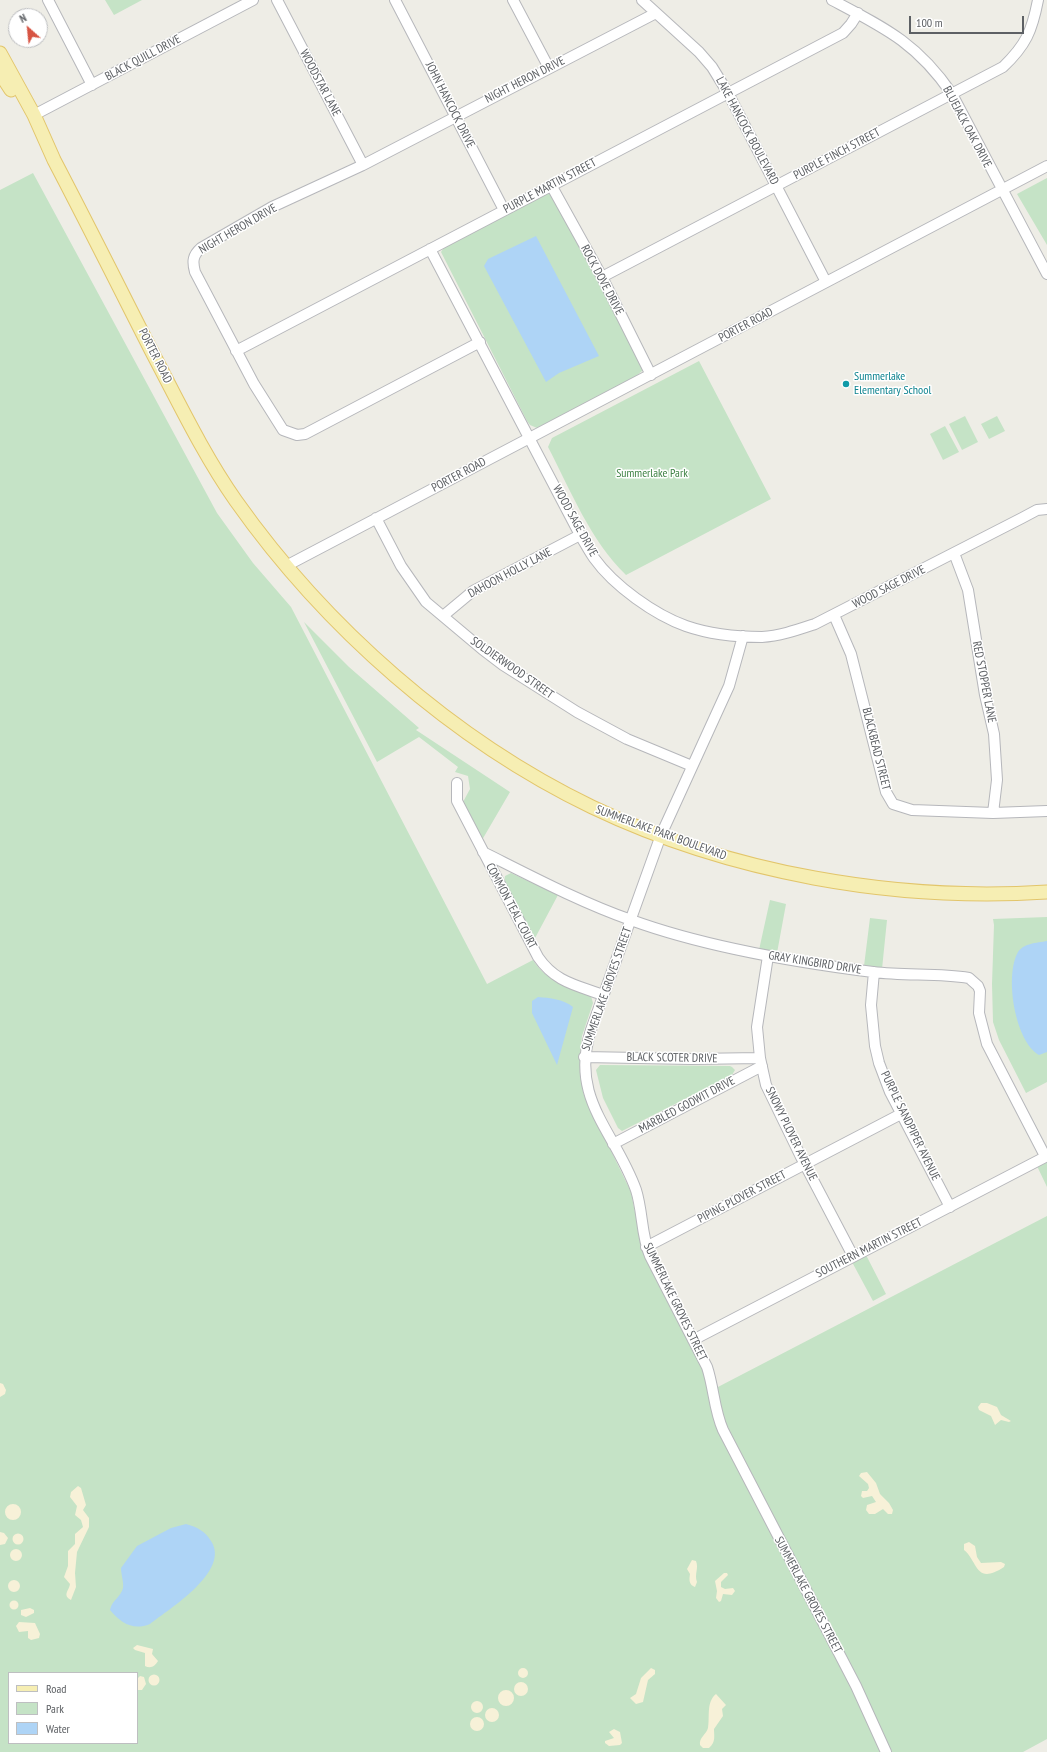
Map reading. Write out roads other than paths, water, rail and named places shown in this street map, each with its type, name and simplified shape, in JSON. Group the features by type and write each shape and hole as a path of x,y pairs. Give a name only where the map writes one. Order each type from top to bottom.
{"main road":[{"name":"PORTER ROAD","path":"0,53 34,115 54,160 190,425 234,499 286,566"},
{"name":"PORTER ROAD","path":"0,73 54,160"},
{"name":"SUMMERLAKE PARK BOULEVARD","path":"286,566 332,617 380,663 446,716 490,747 593,807 661,835 715,854 756,866 823,880 910,890 976,894 1047,892"}],"street":[{"path":"48,0 92,85"},
{"name":"BLACK QUILL DRIVE","path":"34,115 253,0"},
{"name":"WOODSTAR LANE","path":"277,0 363,165"},
{"name":"JOHN HANCOCK DRIVE","path":"395,0 504,210"},
{"path":"513,0 549,68"},
{"name":"LAKE HANCOCK BOULEVARD","path":"642,0 699,52 712,67 728,92 826,282"},
{"name":"BLUEJACK OAK DRIVE","path":"832,0 896,35 920,55 937,73 952,94 1001,190 1047,274"},
{"name":"PURPLE FINCH STREET","path":"602,277 1003,67 1019,52 1034,20 1038,0"},
{"name":"NIGHT HERON DRIVE","path":"480,342 305,434 297,435 283,430 254,384 195,272 193,259 201,248 272,207 363,165 656,13"},
{"name":"PURPLE MARTIN STREET","path":"236,351 842,33 858,14"},
{"name":"PORTER ROAD","path":"286,566 1047,166"},
{"name":"ROCK DOVE DRIVE","path":"551,185 602,277 650,375"},
{"name":"WOOD SAGE DRIVE","path":"430,248 580,535 595,559 608,574 646,605 687,626 713,632 762,637 786,633 815,624 1038,510 1047,509"},
{"name":"SOLDIERWOOD STREET","path":"376,518 400,566 426,602 503,665 577,712 627,739 692,766"},
{"name":"DAHOON HOLLY LANE","path":"442,616 473,591 580,535"},
{"name":"RED STOPPER LANE","path":"954,553 968,590 984,688 994,734 997,780 992,813"},
{"name":"BLACKBEAD STREET","path":"834,615 851,654 886,792 893,804 904,809 912,810 992,813 1047,811"},
{"name":"SUMMERLAKE GROVES STREET","path":"742,636 729,686 661,835 591,1030 584,1057 584,1071 588,1092 636,1191 646,1247 707,1367 716,1411 723,1430 856,1686 886,1752"},
{"name":"COMMON TEAL COURT","path":"457,783 458,800 482,852 545,968 560,979 603,995"},
{"name":"GRAY KINGBIRD DRIVE","path":"482,852 560,890 631,920 712,944 768,956 874,972 970,978 978,986 980,1014 987,1044 1046,1156"},
{"name":"SNOWY PLOVER AVENUE","path":"768,956 758,1009 757,1042 771,1098 853,1256"},
{"name":"PURPLE SANDPIPER AVENUE","path":"874,972 871,1005 875,1046 884,1077 901,1114 950,1206"},
{"name":"BLACK SCOTER DRIVE","path":"584,1057 761,1062"},
{"name":"MARBLED GODWIT DRIVE","path":"613,1144 761,1062"},
{"name":"PIPING PLOVER STREET","path":"646,1247 901,1114"},
{"name":"SOUTHERN MARTIN STREET","path":"693,1340 1046,1156"}],"water":[{"path":"536,236 599,356 559,373 546,382 484,266 488,259"},
{"path":"1047,941 1047,1052 1039,1055 1031,1048 1018,1023 1012,993 1012,978 1014,965 1019,950 1030,944"},
{"path":"538,997 552,998 573,1007 557,1065 532,1013 532,1001"},
{"path":"186,1524 200,1530 211,1541 215,1553 213,1565 195,1588 150,1624 138,1627 118,1619 110,1610 123,1588 121,1568 137,1546 171,1528"}],"place":[{"name":"Summerlake Elementary School","path":"846,384"}],"park label":[{"name":"Summerlake Park","path":"652,474"}]}
